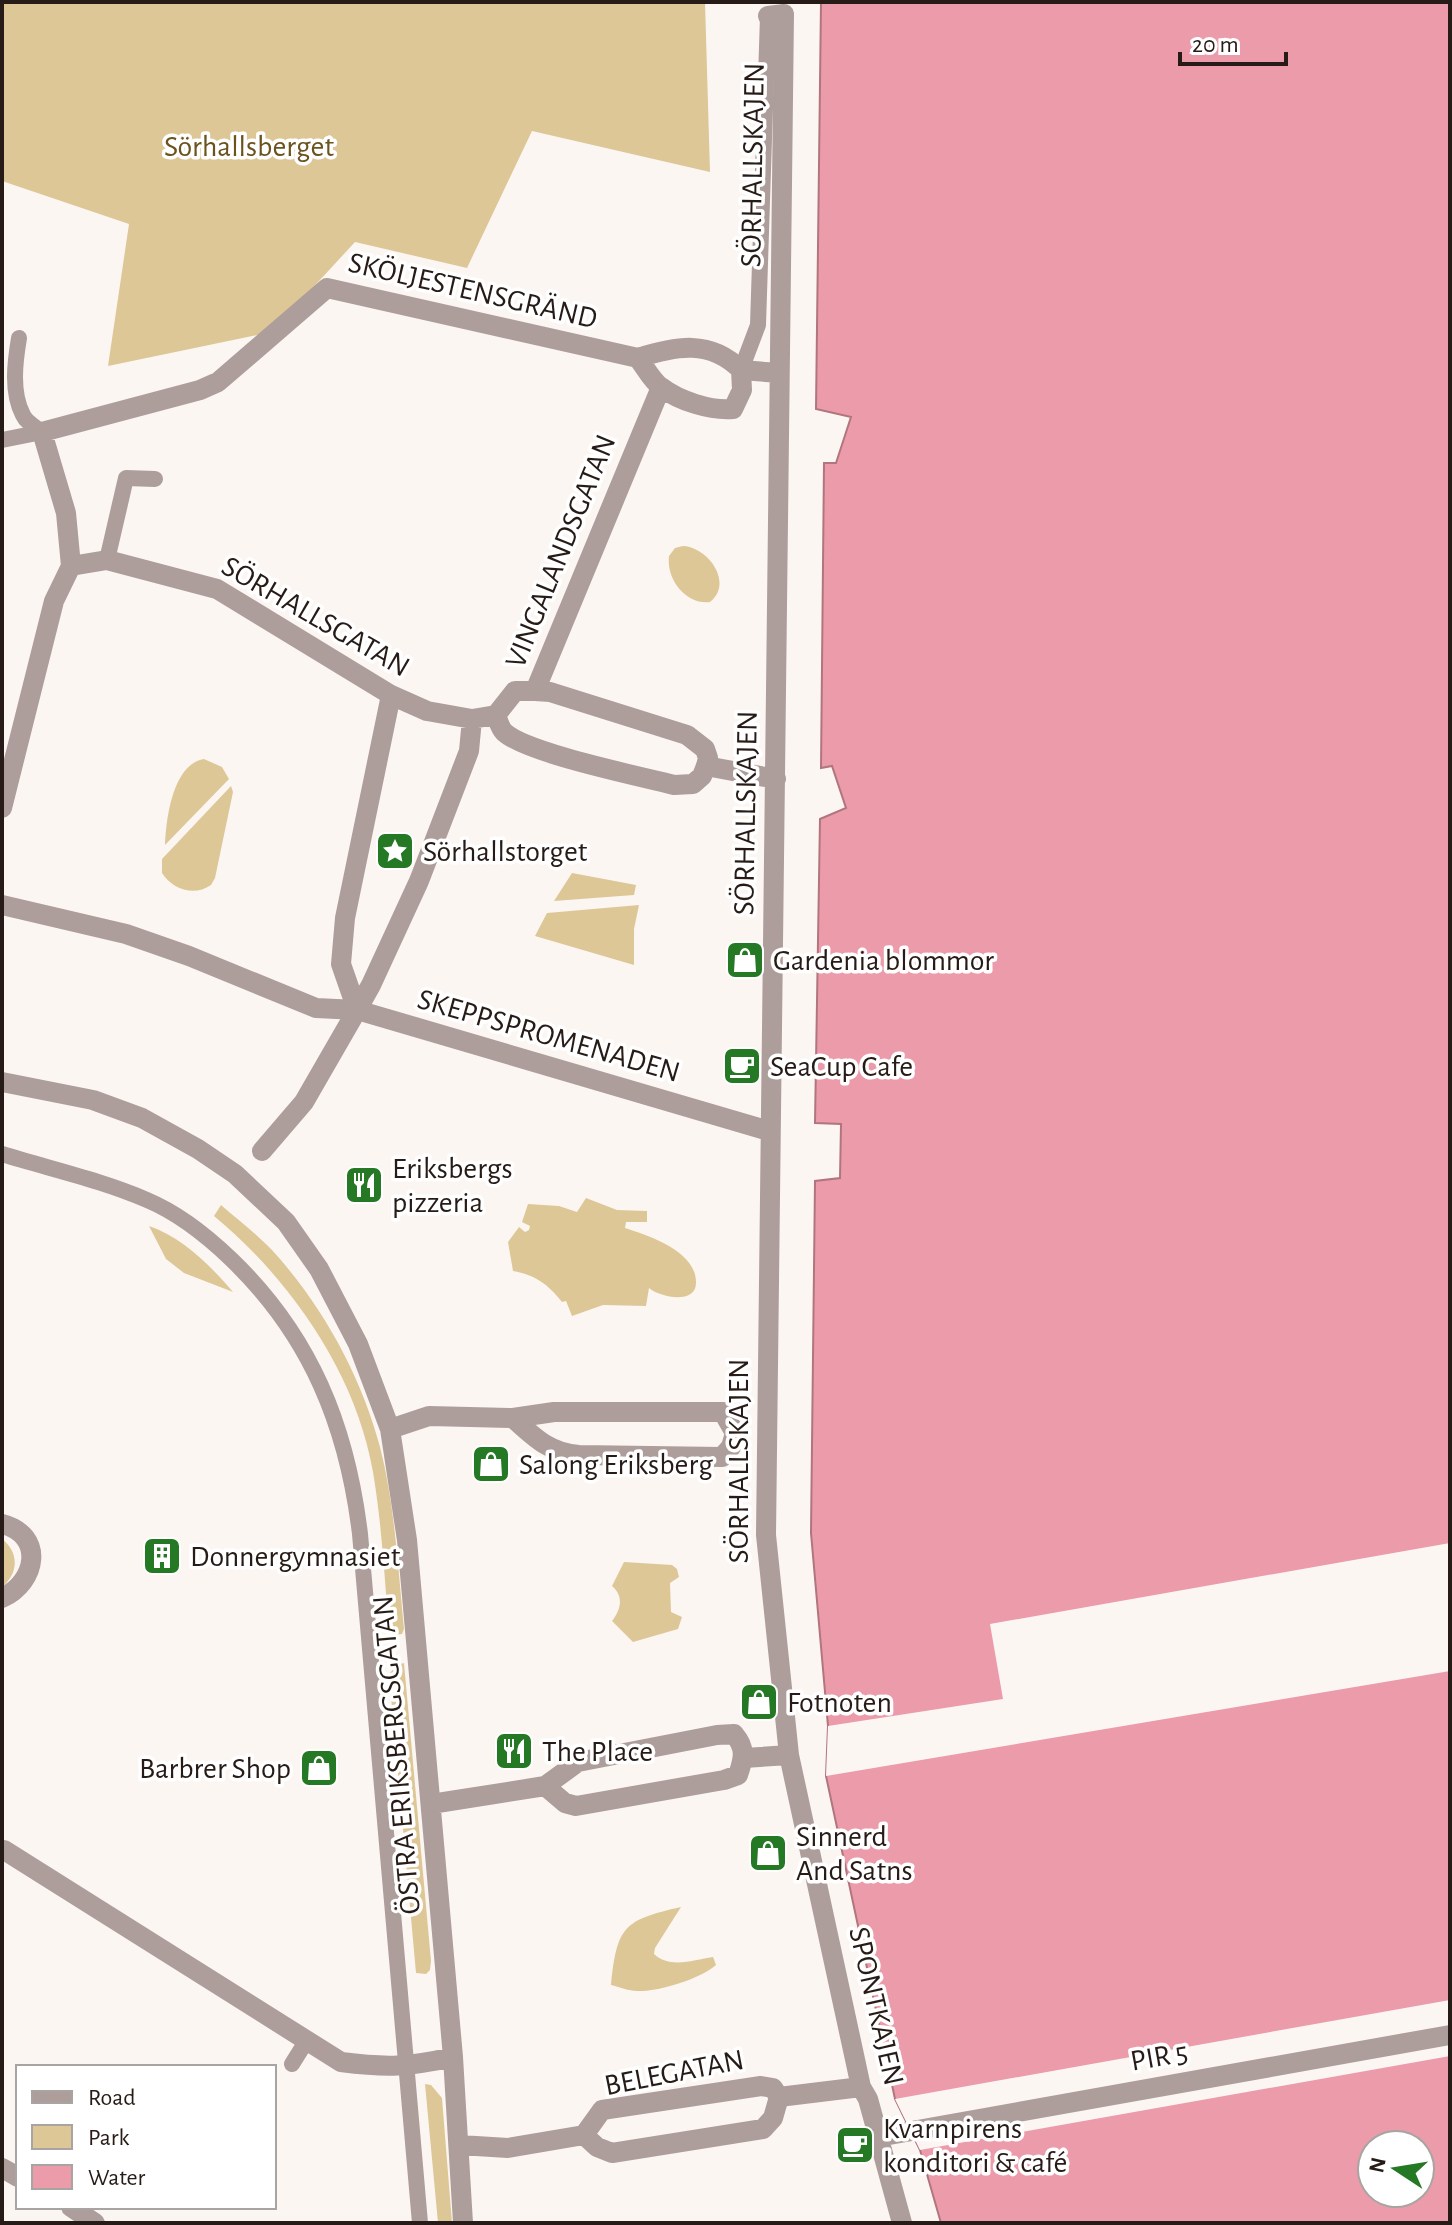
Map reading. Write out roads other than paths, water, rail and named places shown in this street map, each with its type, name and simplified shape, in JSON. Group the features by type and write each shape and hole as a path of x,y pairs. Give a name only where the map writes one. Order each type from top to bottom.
{"street":[{"name":"SÖRHALLSKAJEN","path":"776,15 779,373 767,1434 768,1566 789,1755"},
{"name":"SKÖLJESTENSGRÄND","path":"42,432 200,390 218,382 327,288 638,358 671,347 689,347 718,354 741,370 779,373"},
{"path":"638,358 661,387 717,410 733,409 742,390 741,370"},
{"name":"VINGALANDSGATAN","path":"496,715 515,691 535,691 661,387"},
{"path":"2,808 54,601 71,566 66,513 42,432"},
{"name":"SÖRHALLSGATAN","path":"71,566 107,560 217,589 391,695 427,711 472,719 496,715"},
{"path":"496,715 503,731 556,754 674,785 693,784 702,776 708,758 705,749 687,735 550,692 535,691"},
{"path":"357,1010 341,964 345,918 391,695"},
{"path":"262,1151 304,1102 357,1010 419,881 469,751 472,719"},
{"path":"706,766 776,779"},
{"name":"SKEPPSPROMENADEN","path":"2,905 126,934 316,1008 357,1010 769,1131"},
{"name":"ÖSTRA ERIKSBERGSGATAN","path":"2,1082 93,1100 142,1118 235,1174 286,1222 319,1269 358,1344 390,1429 407,1540 453,2057 463,2223"},
{"path":"390,1429 429,1416 513,1418 554,1412 723,1412 735,1433 731,1447 722,1457 560,1454 513,1418"},
{"path":"735,1433 767,1434"},
{"path":"2,1524 21,1534 32,1557 30,1572 23,1584 2,1598"},
{"path":"431,1804 545,1786 578,1762 717,1735 734,1734 742,1744 744,1758 738,1775 724,1780 576,1806 565,1803 545,1786"},
{"path":"744,1758 789,1755"},
{"name":"SPONTKAJEN","path":"789,1755 861,2087 868,2099 902,2223"},
{"path":"3,1850 341,2062 406,2067 453,2057"},
{"name":"PIR 5","path":"878,2137 1450,2035"},
{"name":"BELEGATAN","path":"460,2145 508,2148 584,2135 602,2110 761,2086 773,2088 779,2097 773,2118 763,2129 612,2153 597,2147 584,2135"},
{"name":"BELEGATAN","path":"779,2097 861,2087"},
{"path":"74,2209 95,2223"}],"lane":[{"path":"741,370 758,325 776,15"},
{"path":"19,338 15,362 17,397 24,417 42,432"},
{"path":"2,440 42,432"},
{"path":"107,560 126,478 155,479"},
{"name":"ÖSTRA ERIKSBERGSGATAN","path":"2,1154 148,1200 202,1233 251,1278 270,1301 303,1349 328,1398 348,1460 359,1523 420,2223"},
{"path":"292,2064 307,2040"}],"water":[{"path":"821,2 1450,2 1450,2223 941,2223 920,2150 895,2099 826,1776 828,1726 811,1533 815,1181 840,1178 841,1124 815,1123 820,819 846,808 832,766 821,768 824,463 836,463 851,417 816,409"}],"place":[{"name":"Sörhallstorget","path":"395,851"},
{"name":"Gardenia blommor","path":"745,960"},
{"name":"SeaCup Cafe","path":"742,1066"},
{"name":"Eriksbergs pizzeria","path":"364,1185"},
{"name":"Salong Eriksberg","path":"491,1464"},
{"name":"Donnergymnasiet","path":"162,1556"},
{"name":"Fotnoten","path":"759,1702"},
{"name":"The Place","path":"514,1751"},
{"name":"Barbrer Shop","path":"319,1768"},
{"name":"Sinnerd And Satns","path":"768,1853"},
{"name":"Kvarnpirens konditori & café","path":"855,2145"}],"park label":[{"name":"Sörhallsberget","path":"249,146"}]}
